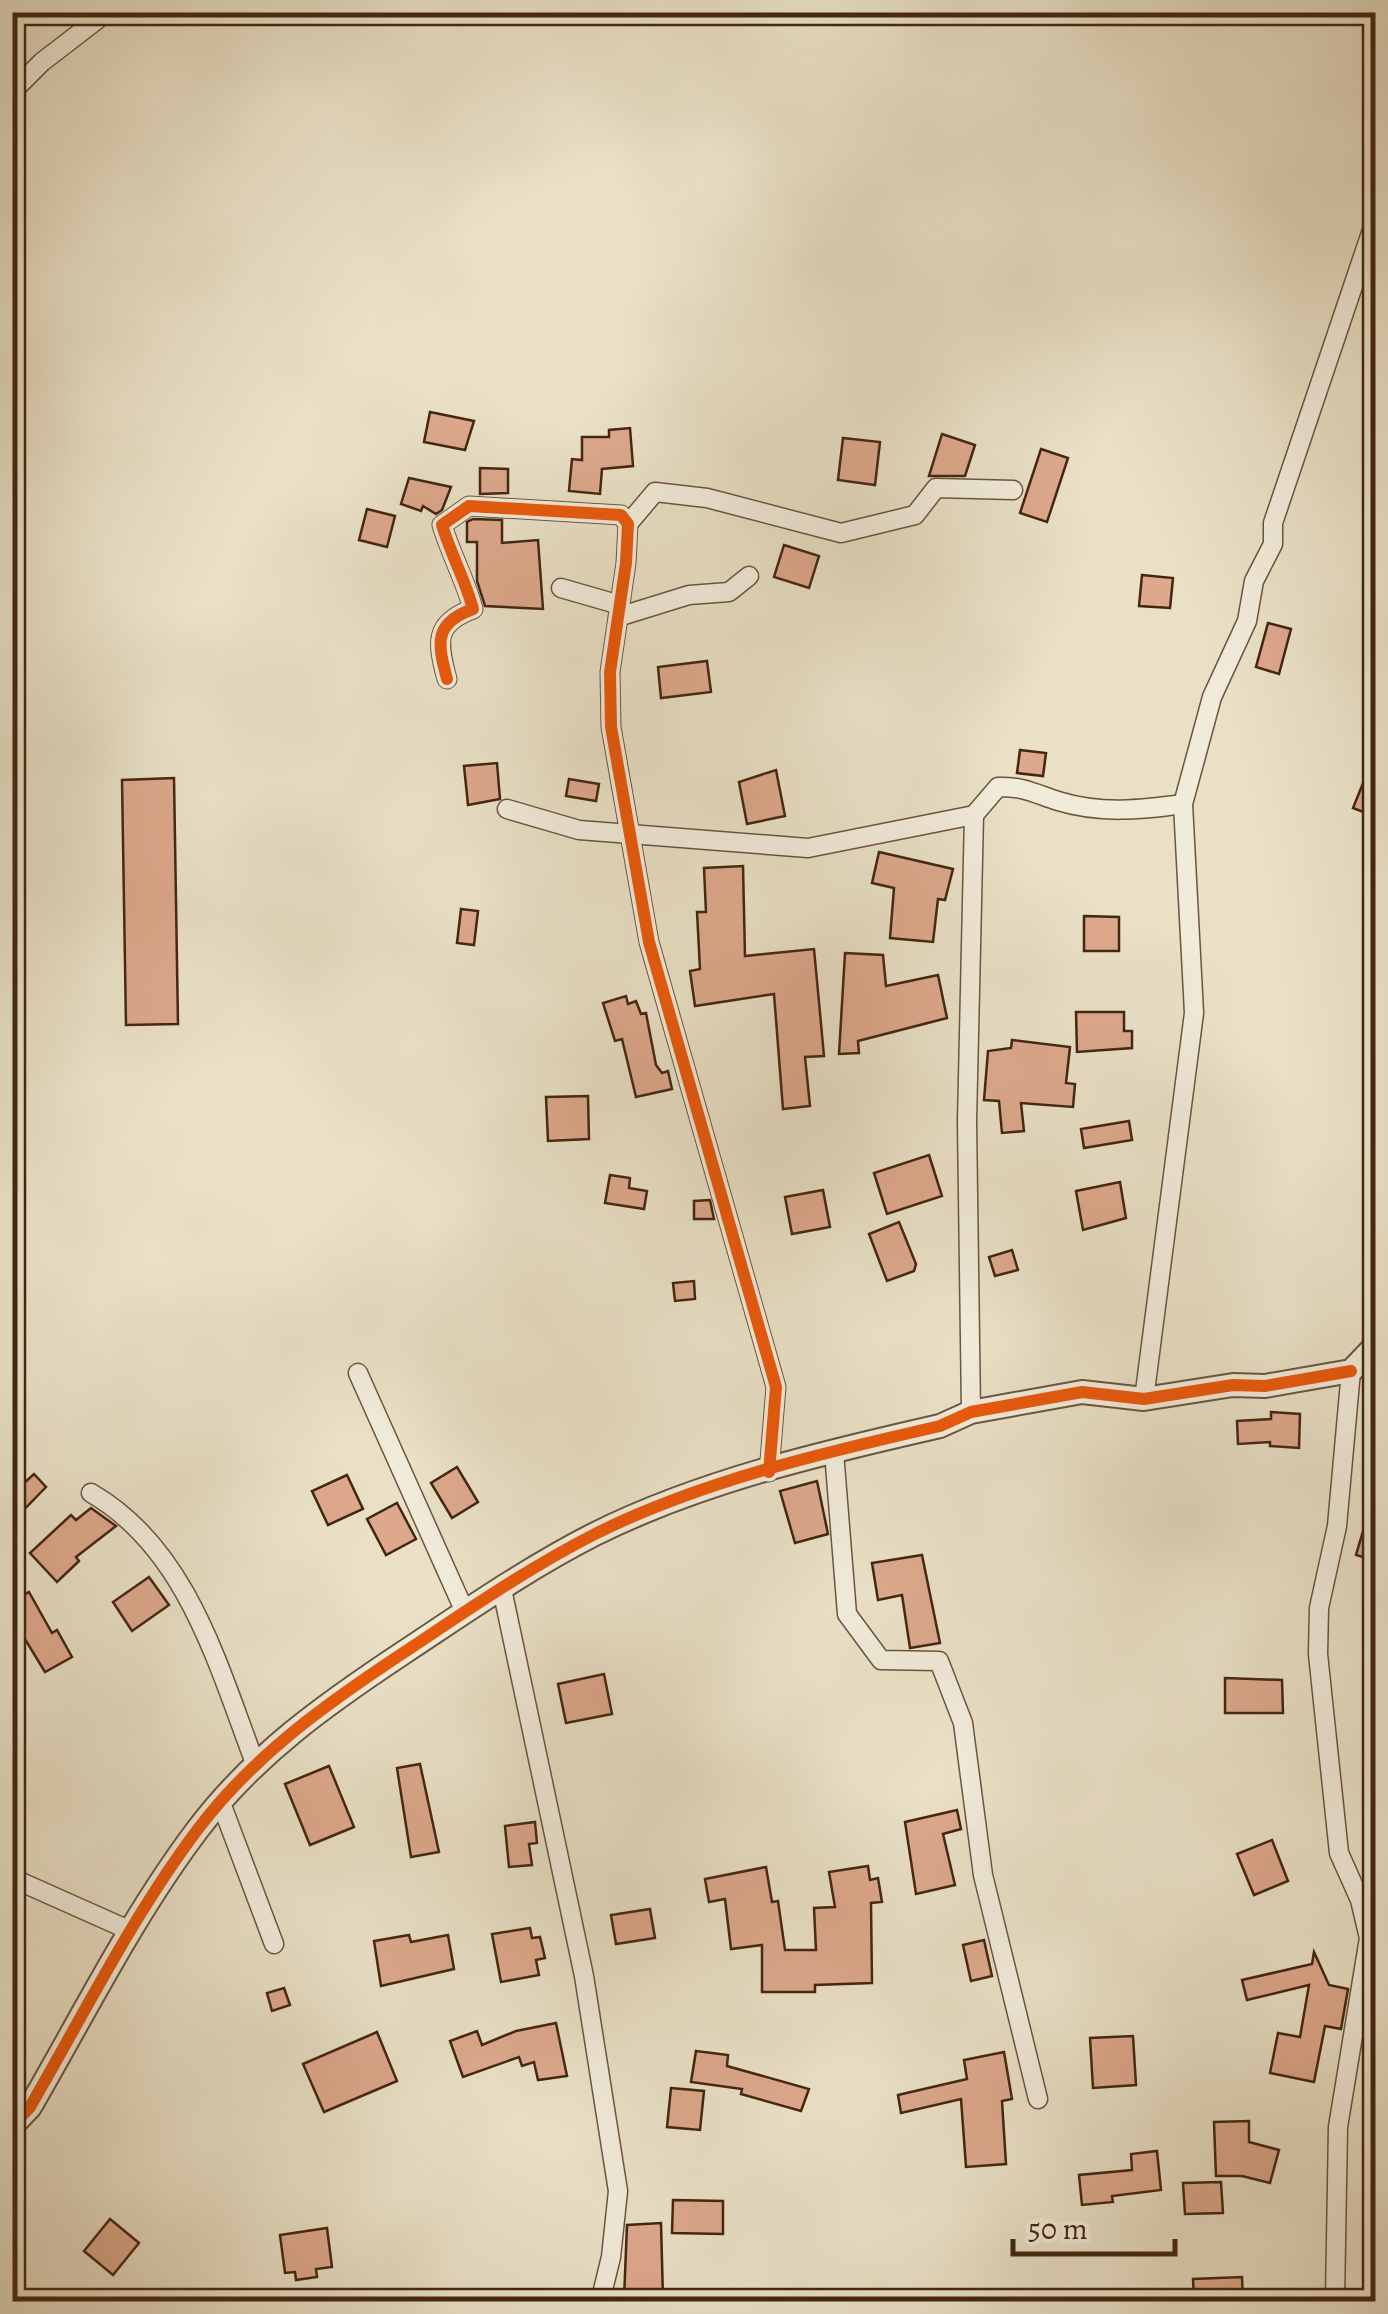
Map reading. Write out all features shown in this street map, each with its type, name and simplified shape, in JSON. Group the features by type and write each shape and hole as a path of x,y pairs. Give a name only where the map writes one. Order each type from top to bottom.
{"street":[{"path":"12,92 42,62 106,12"},
{"path":"1144,1399 1194,1013 1183,804 1212,697 1247,621 1254,581 1273,544 1273,522 1376,218"},
{"path":"769,1472 776,1387 649,942 611,728 610,672 628,524 655,492 707,498 842,533 914,515 936,488 1013,490"},
{"path":"447,679 440,655 442,627 452,616 473,609 461,566 450,552 442,525 469,506 606,512 621,514 628,524"},
{"path":"561,588 619,611 689,595 729,592 748,576"},
{"path":"971,1412 967,1121 974,816 998,786 1022,786 1060,802 1124,812 1183,804"},
{"path":"508,809 580,830 808,848 974,816"},
{"path":"1331,2302 1335,2298 1338,2262 1338,2127 1369,1938 1360,1900 1339,1853 1318,1691 1320,1608 1337,1526 1351,1371 1376,1344"},
{"path":"12,2126 30,2107 131,1931 198,1828 255,1763 307,1717 465,1612 597,1534 700,1491 940,1426 971,1412 1082,1392 1144,1399 1351,1371"},
{"path":"358,1373 465,1612"},
{"path":"834,1452 847,1614 881,1660 940,1661 963,1723 983,1875 1038,2099"},
{"path":"92,1493 122,1511 167,1564 203,1627 255,1763"},
{"path":"502,1589 584,1976 618,2191 611,2257 602,2294 595,2302"},
{"path":"221,1802 274,1944"},
{"path":"12,1878 131,1931"}],"building":[{"path":"430,412 474,421 465,450 424,442"},
{"path":"630,428 633,466 602,469 600,494 569,491 572,459 582,460 582,437 609,437 609,430"},
{"path":"942,434 975,445 965,476 929,476"},
{"path":"843,438 880,442 875,485 838,480"},
{"path":"1041,449 1068,458 1047,522 1020,513"},
{"path":"480,468 508,469 508,493 480,494"},
{"path":"409,478 451,487 442,510 436,514 423,506 421,511 401,504"},
{"path":"367,509 395,516 387,547 359,540"},
{"path":"502,520 502,543 538,540 543,609 485,606 477,581 477,542 467,542 467,522"},
{"path":"784,545 819,556 809,588 774,577"},
{"path":"1142,575 1173,578 1170,608 1139,606"},
{"path":"1268,623 1291,629 1279,674 1256,667"},
{"path":"707,661 711,692 661,698 658,667"},
{"path":"1020,750 1046,753 1043,776 1017,773"},
{"path":"1376,751 1376,817 1353,808"},
{"path":"497,763 500,799 468,805 464,766"},
{"path":"776,770 785,816 747,824 739,782"},
{"path":"174,778 178,1024 126,1025 122,780"},
{"path":"569,779 599,784 596,801 566,796"},
{"path":"879,852 953,869 945,900 938,899 933,942 890,938 894,888 872,883"},
{"path":"743,866 745,956 814,949 824,1056 805,1057 810,1106 783,1109 774,994 695,1006 690,971 700,969 697,912 706,912 704,868"},
{"path":"461,909 478,911 474,945 457,943"},
{"path":"1084,916 1119,917 1119,951 1084,951"},
{"path":"845,953 883,955 886,986 938,975 947,1018 858,1041 859,1053 839,1054"},
{"path":"626,996 628,1004 636,1001 641,1014 646,1013 656,1065 662,1073 668,1071 672,1089 636,1097 622,1039 615,1041 603,1003"},
{"path":"1076,1012 1124,1012 1124,1031 1132,1031 1132,1048 1077,1052"},
{"path":"1012,1040 1070,1047 1066,1083 1075,1084 1073,1107 1021,1103 1024,1131 1002,1133 999,1101 984,1100 988,1051 1011,1048"},
{"path":"588,1096 589,1139 548,1141 546,1097"},
{"path":"1129,1121 1132,1140 1084,1148 1081,1129"},
{"path":"929,1155 942,1196 887,1214 874,1173"},
{"path":"610,1175 630,1178 629,1188 647,1191 644,1209 605,1203"},
{"path":"1120,1182 1126,1218 1083,1230 1076,1191"},
{"path":"823,1190 830,1227 792,1234 785,1197"},
{"path":"710,1200 714,1219 694,1219 694,1201"},
{"path":"899,1222 916,1264 914,1271 887,1281 869,1234"},
{"path":"1012,1250 1018,1270 995,1276 989,1257"},
{"path":"694,1281 695,1299 675,1301 673,1283"},
{"path":"1271,1412 1300,1414 1299,1448 1270,1446 1270,1442 1238,1444 1237,1421 1271,1419"},
{"path":"457,1467 478,1502 452,1518 431,1483"},
{"path":"34,1474 46,1487 12,1522 12,1494"},
{"path":"347,1475 363,1509 328,1525 312,1491"},
{"path":"817,1481 828,1534 795,1543 780,1491"},
{"path":"397,1503 416,1539 386,1555 367,1519"},
{"path":"1371,1504 1376,1505 1376,1561 1356,1555"},
{"path":"91,1508 116,1526 76,1557 79,1561 57,1582 30,1553 71,1515 76,1520"},
{"path":"922,1555 940,1643 910,1648 902,1595 878,1600 872,1563"},
{"path":"149,1577 169,1605 132,1631 113,1602"},
{"path":"29,1592 52,1633 57,1630 72,1657 45,1672 12,1618 12,1602"},
{"path":"604,1674 612,1714 566,1723 558,1684"},
{"path":"1225,1678 1282,1680 1283,1713 1225,1713"},
{"path":"420,1764 439,1852 411,1857 397,1768"},
{"path":"329,1766 354,1827 310,1845 285,1784"},
{"path":"957,1810 961,1829 943,1834 955,1885 916,1894 905,1822"},
{"path":"535,1822 537,1843 529,1844 532,1865 509,1867 505,1826"},
{"path":"1272,1840 1288,1881 1254,1895 1237,1854"},
{"path":"868,1866 870,1880 878,1878 882,1902 871,1903 872,1983 815,1985 815,1992 762,1992 762,1945 731,1949 725,1899 709,1902 705,1879 766,1867 772,1902 778,1901 785,1950 816,1950 814,1908 835,1907 829,1872"},
{"path":"650,1909 655,1938 616,1944 611,1915"},
{"path":"530,1928 532,1938 540,1937 545,1958 536,1960 539,1975 501,1982 492,1934"},
{"path":"409,1935 411,1942 448,1935 454,1969 381,1986 374,1941"},
{"path":"984,1940 992,1976 971,1981 963,1945"},
{"path":"1314,1952 1329,1985 1348,1989 1341,2029 1325,2026 1314,2082 1270,2073 1278,2033 1300,2037 1309,1985 1247,2000 1242,1980 1312,1964"},
{"path":"284,1988 290,2005 272,2011 267,1993"},
{"path":"556,2023 567,2076 538,2080 534,2062 522,2066 519,2057 463,2077 450,2041 477,2031 482,2045 516,2031"},
{"path":"377,2032 397,2081 324,2112 303,2064"},
{"path":"1133,2036 1136,2085 1093,2088 1090,2038"},
{"path":"696,2051 728,2055 727,2066 809,2089 801,2111 741,2094 742,2089 691,2082"},
{"path":"1004,2052 1012,2099 1002,2101 1006,2164 966,2167 961,2099 901,2113 898,2095 967,2079 964,2060"},
{"path":"671,2088 704,2091 700,2130 667,2127"},
{"path":"1249,2121 1249,2142 1279,2150 1270,2183 1242,2176 1216,2176 1214,2122"},
{"path":"1157,2151 1161,2190 1112,2196 1113,2202 1082,2205 1079,2175 1132,2170 1131,2154"},
{"path":"1221,2182 1223,2213 1185,2214 1183,2183"},
{"path":"673,2200 723,2201 723,2234 672,2233"},
{"path":"110,2219 139,2243 113,2275 84,2251"},
{"path":"661,2223 663,2298 624,2299 627,2225"},
{"path":"327,2228 332,2267 316,2269 317,2277 296,2280 295,2272 285,2273 280,2235"},
{"path":"1242,2277 1243,2302 1194,2302 1193,2279"}],"cycle path":[{"path":"447,679 441,654 442,635 451,621 473,609 442,525 469,506 621,515 628,524 610,672 611,727 649,942 776,1387 769,1472"},
{"path":"12,2126 30,2107 174,1862 243,1777 346,1692 570,1547 636,1515 721,1483 940,1426 971,1412 1082,1392 1144,1399 1233,1385 1265,1386 1351,1371"}]}
